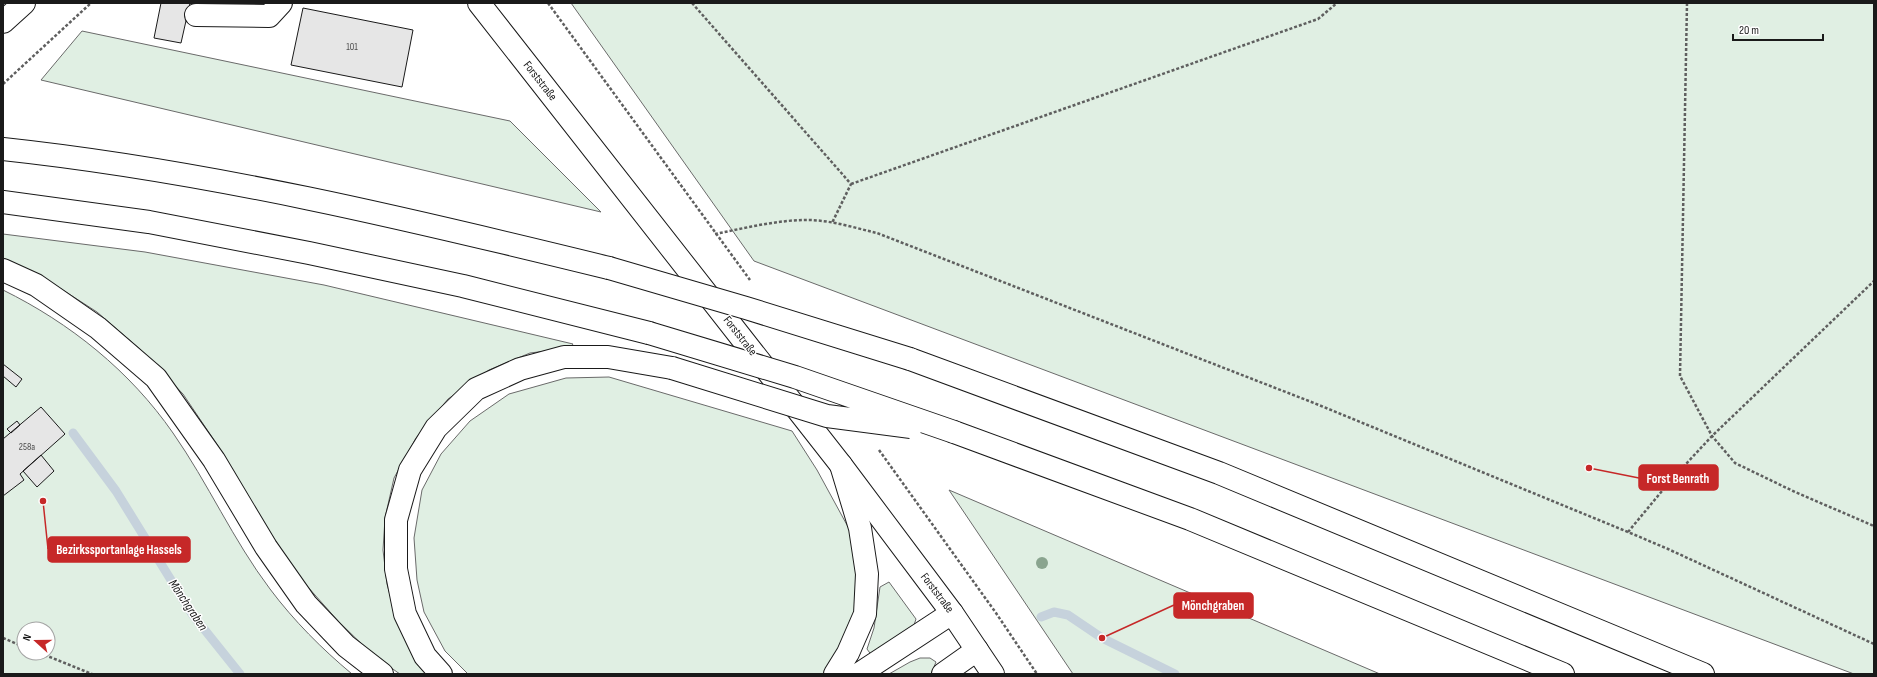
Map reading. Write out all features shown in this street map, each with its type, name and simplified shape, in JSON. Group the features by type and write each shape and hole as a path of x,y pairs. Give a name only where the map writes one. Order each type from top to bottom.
{"main road":[{"path":"3,22 24,3"},
{"path":"196,15 269,16 281,3"},
{"name":"Forststraße","path":"479,3 841,465 952,613 993,674"},
{"path":"7,148 160,171 325,201 443,227 609,268 746,308 910,359 1219,473 1703,674"},
{"path":"3,202 149,222 309,253 463,286 649,333 795,377 954,432 1190,519 1563,674"},
{"path":"3,270 36,285 98,328 156,378 214,460 266,547 306,604 346,646 382,674"},
{"path":"441,674 424,656 405,614 396,569 396,520 410,470 436,428 476,389 520,369 564,357 608,357 672,368 827,416 954,432"},
{"path":"835,674 848,653 865,614 867,574 860,528 841,465"},
{"path":"859,674 952,613"},
{"path":"943,674 978,650"}],"path":[{"path":"3,84 91,3"},
{"path":"548,3 661,156 715,234 754,285"},
{"path":"692,3 851,184"},
{"path":"832,223 851,184 1318,19 1337,3"},
{"path":"1687,3 1680,376 1712,436 1735,463 1795,492 1874,526"},
{"path":"715,234 781,222 808,220 832,223 877,233 1307,400 1628,532 1874,644"},
{"path":"1628,532 1672,479 1712,436 1874,281"},
{"path":"874,444 952,551 1037,674"},
{"path":"3,638 16,644"},
{"path":"56,659 92,674"}],"green space":[{"path":"571,3 1874,3 1874,674 1854,674 754,261"},
{"path":"82,31 510,121 601,212 41,80"},
{"path":"3,234 145,252 324,285 573,344 570,348 530,353 489,370 448,399 416,438 394,478 385,518 383,550 387,584 397,620 430,674 400,674 371,653 339,622 299,577 262,520 218,446 183,394 141,350 97,312 41,276 3,258"},
{"path":"3,290 28,303 75,333 118,369 138,389 156,410 186,452 244,551 270,589 309,634 352,674 3,674"},
{"path":"609,377 792,431 817,470 853,536 860,593 850,632 826,674 468,674 445,651 424,612 417,580 414,538 422,490 441,454 470,421 509,394 566,378"},
{"path":"949,490 1380,674 1073,674"},
{"path":"889,582 916,619 913,628 872,656 867,649 874,628 880,587"},
{"path":"920,658 930,658 936,662 931,674 889,674 910,662"}],"building":[{"path":"161,3 190,3 181,43 154,38"},
{"path":"303,8 413,30 402,87 291,65"},
{"path":"3,364 22,379 16,387 3,376"},
{"path":"41,407 65,434 20,474 24,480 3,496 3,439"},
{"path":"17,421 20,425 11,433 7,429"},
{"path":"41,455 54,471 37,487 23,471"}],"waterway":[{"name":"Mönchgraben","path":"73,433 116,491 192,614 240,674"},
{"name":"Mönchgraben","path":"1041,617 1054,612 1068,615 1102,638 1175,674"}],"place":[{"name":"Forst Benrath","path":"1589,468"},
{"name":"Bezirkssportanlage Hassels","path":"43,501"},
{"name":"Mönchgraben","path":"1102,638"}]}
